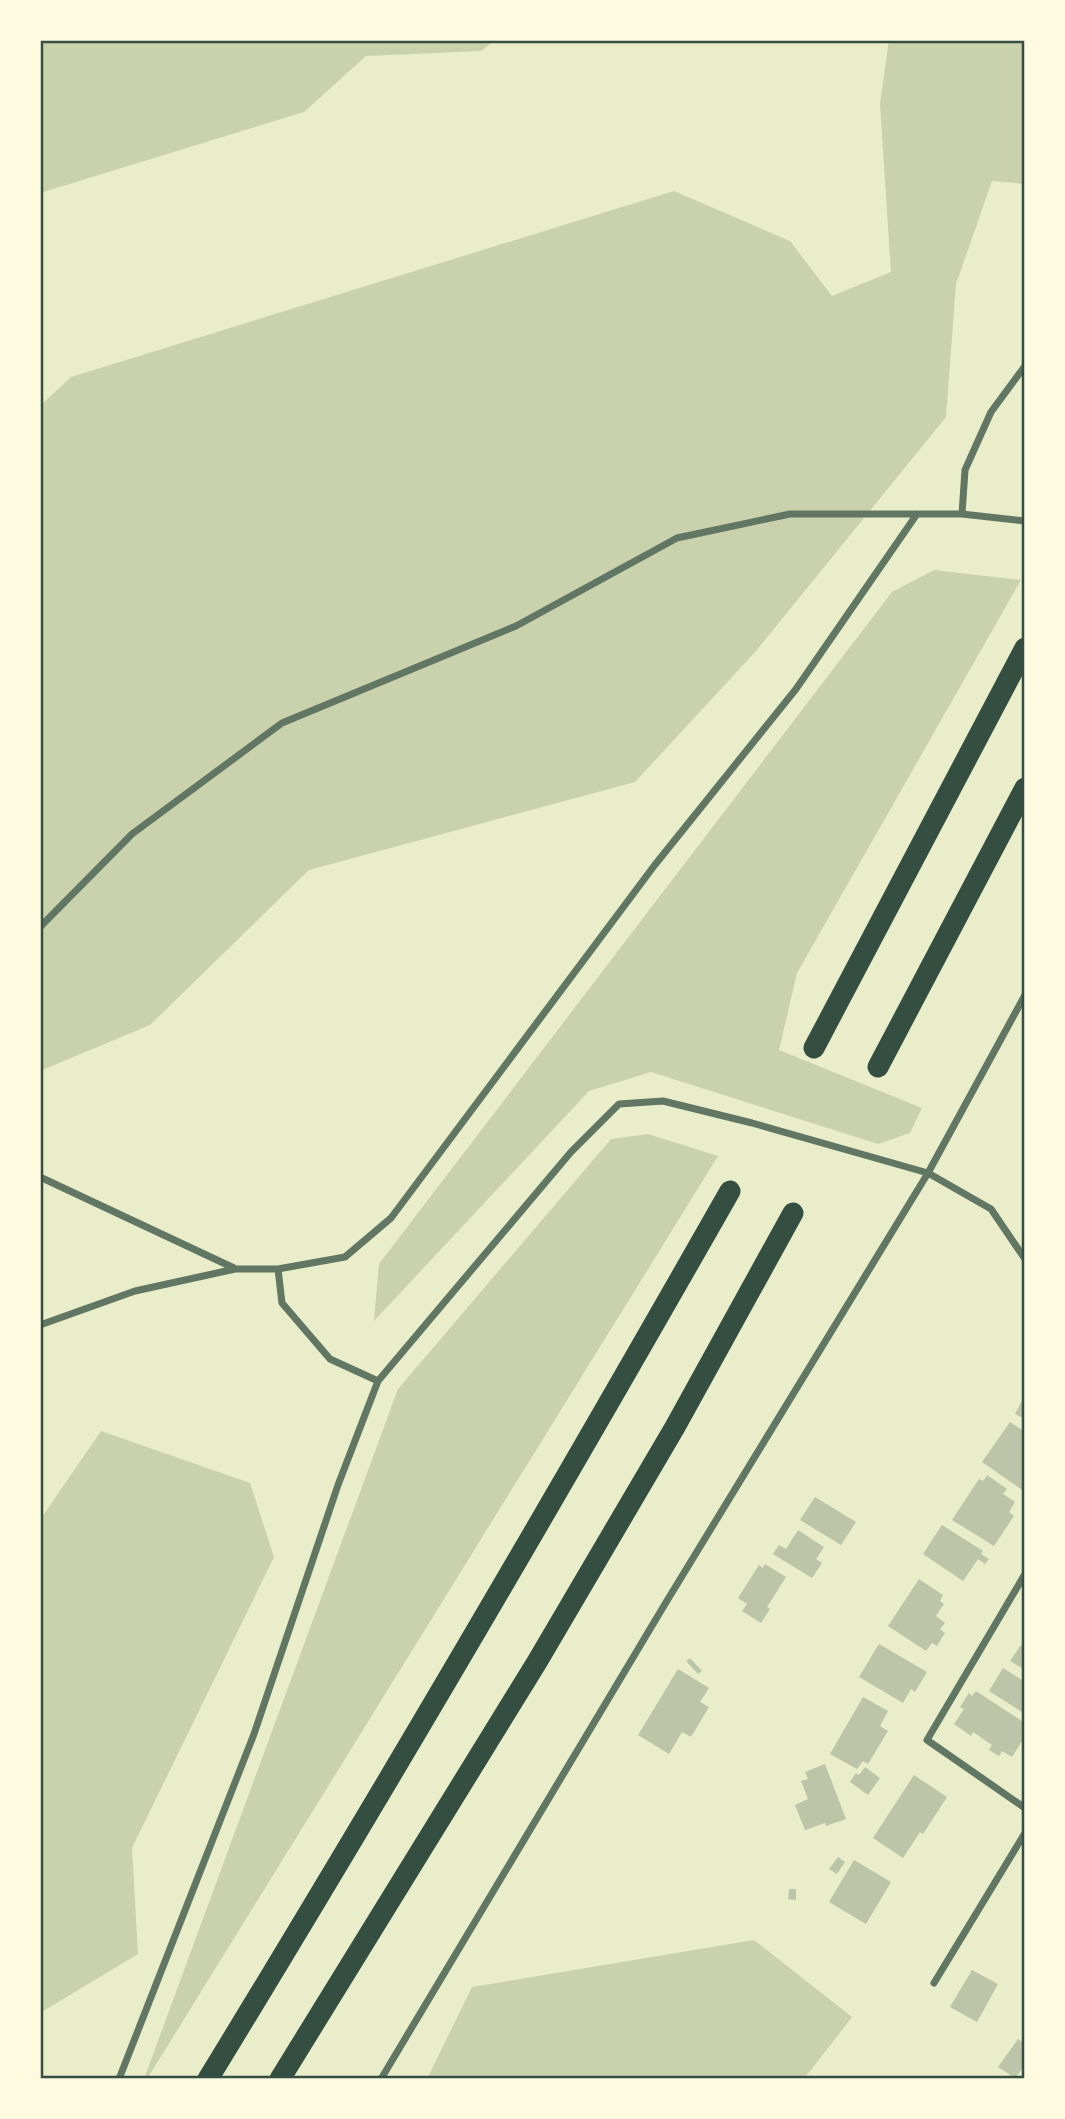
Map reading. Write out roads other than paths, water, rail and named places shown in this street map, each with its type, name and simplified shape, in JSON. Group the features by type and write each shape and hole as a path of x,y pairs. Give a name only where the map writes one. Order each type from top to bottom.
{"highway":[{"path":"814,1048 1025,648"},
{"path":"878,1067 1025,788"},
{"path":"208,2079 613,1398 730,1191"},
{"path":"279,2079 537,1662 675,1427 793,1213"}],"street":[{"path":"962,514 965,470 991,412 1025,366"},
{"path":"40,927 132,834 282,723 516,626 677,538 790,514 962,514 1025,521"},
{"path":"40,1325 135,1291 235,1269 278,1269 345,1257 391,1218 654,866 796,689 917,514"},
{"path":"381,2079 665,1604 928,1173 1025,995"},
{"path":"119,2079 254,1734 333,1498 377,1381 571,1152 619,1104 663,1101 752,1123 928,1173 991,1209 1025,1259"},
{"path":"40,1177 235,1269"},
{"path":"278,1269 282,1303 330,1359 377,1381"},
{"path":"1025,1574 927,1740 1025,1808"},
{"path":"934,1983 1025,1833"}]}
